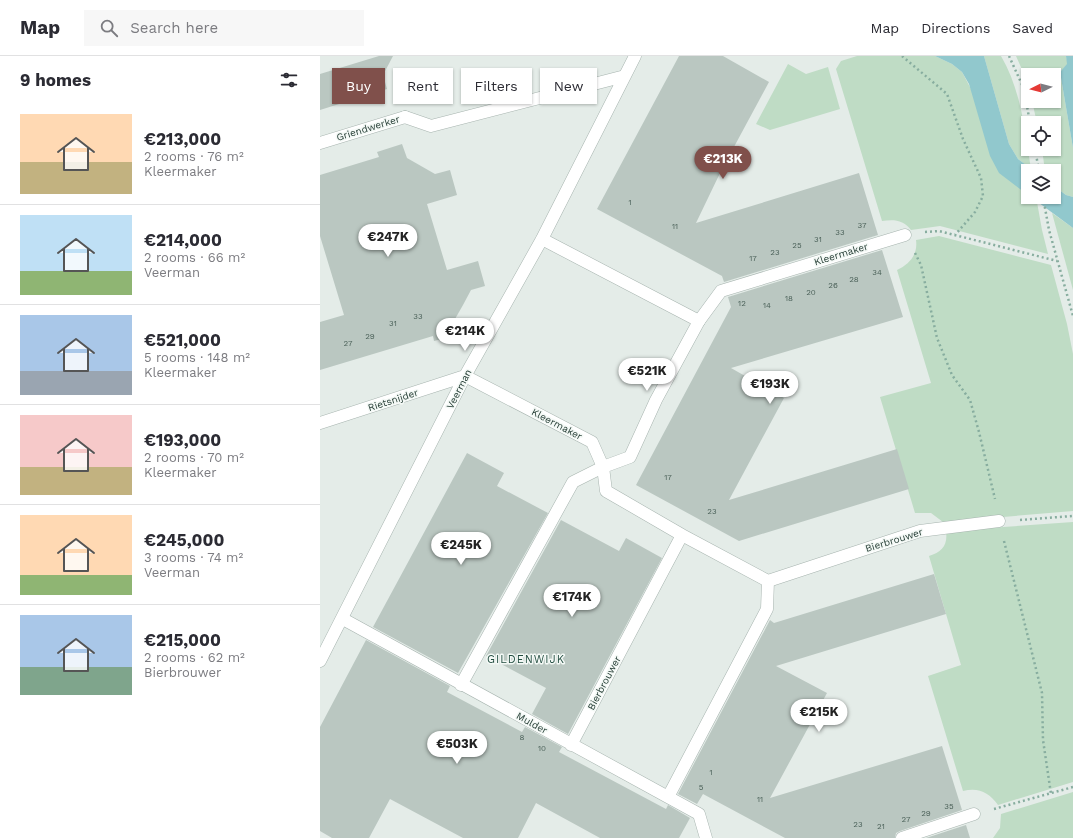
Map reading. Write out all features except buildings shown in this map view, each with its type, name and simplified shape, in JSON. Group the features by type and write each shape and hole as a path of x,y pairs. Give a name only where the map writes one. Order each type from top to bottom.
{"street":[{"name":"Veerman","path":"320,661 343,619 466,376 542,239 636,56"},
{"name":"Griendwerker","path":"320,143 405,117 431,126 625,76"},
{"name":"Kleermaker","path":"466,376 592,442 603,467 630,456 656,400 699,321 721,291 905,235"},
{"path":"542,239 699,321"},
{"name":"Rietsnijder","path":"320,423 466,376"},
{"path":"460,685 573,482 603,467 606,491 682,535 768,581 767,610 668,797"},
{"name":"Bierbrouwer","path":"768,581 920,531 1000,521"},
{"name":"Bierbrouwer","path":"571,745 682,535"},
{"name":"Mulder","path":"343,619 460,685 699,814 706,838"},
{"path":"902,838 974,814"}],"path":[{"path":"902,56 947,94 963,139 981,178 983,196 975,212 955,235"},
{"path":"1009,56 1024,90 1029,116"},
{"path":"1044,204 1049,230 1073,316"},
{"path":"1050,794 1043,740 1042,693 979,432 970,400 952,374 937,338 921,265 905,235 939,231 1057,261"},
{"path":"1000,521 1073,516"},
{"path":"974,814 1073,787"}],"green space":[{"path":"857,56 935,56 952,64 962,72 1021,184 1021,204 1037,204 1048,254 940,226 911,230 902,222 891,220 882,221 836,69 841,61"},
{"path":"984,56 1001,56 1008,69 1018,97 1022,116 1021,156 1029,156 1030,164 1024,164 1018,159 1009,144"},
{"path":"1016,56 1066,56 1068,64 1061,71 1061,68 1021,68"},
{"path":"788,64 806,74 828,67 840,109 770,130 756,124"},
{"path":"1061,78 1073,148 1073,197 1066,195 1061,191 1061,164 1044,164 1043,156 1061,156 1061,116 1035,116 1034,108 1061,108"},
{"path":"1052,213 1073,228 1073,290"},
{"path":"939,236 1051,265 1067,324 1073,354 1073,511 943,522 931,513 915,513 880,397 931,383 897,270 906,265 912,258 916,250 916,240"},
{"path":"1073,522 1073,782 998,805 987,794 978,790 963,791 928,676 961,665 929,556 941,550 945,544 946,531"},
{"path":"1073,792 1073,838 993,838 1000,828 1001,814"}],"water":[{"path":"935,56 984,56 1009,144 1018,159 1025,164 1021,164 1021,190 999,173 990,156 969,84 962,72 952,64"},
{"path":"1066,56 1073,56 1073,148 1061,78 1061,71 1067,64"},
{"path":"1061,191 1066,195 1073,197 1073,228 1040,204 1061,204"}],"district":[{"name":"GILDENWIJK","path":"526,659"}]}
